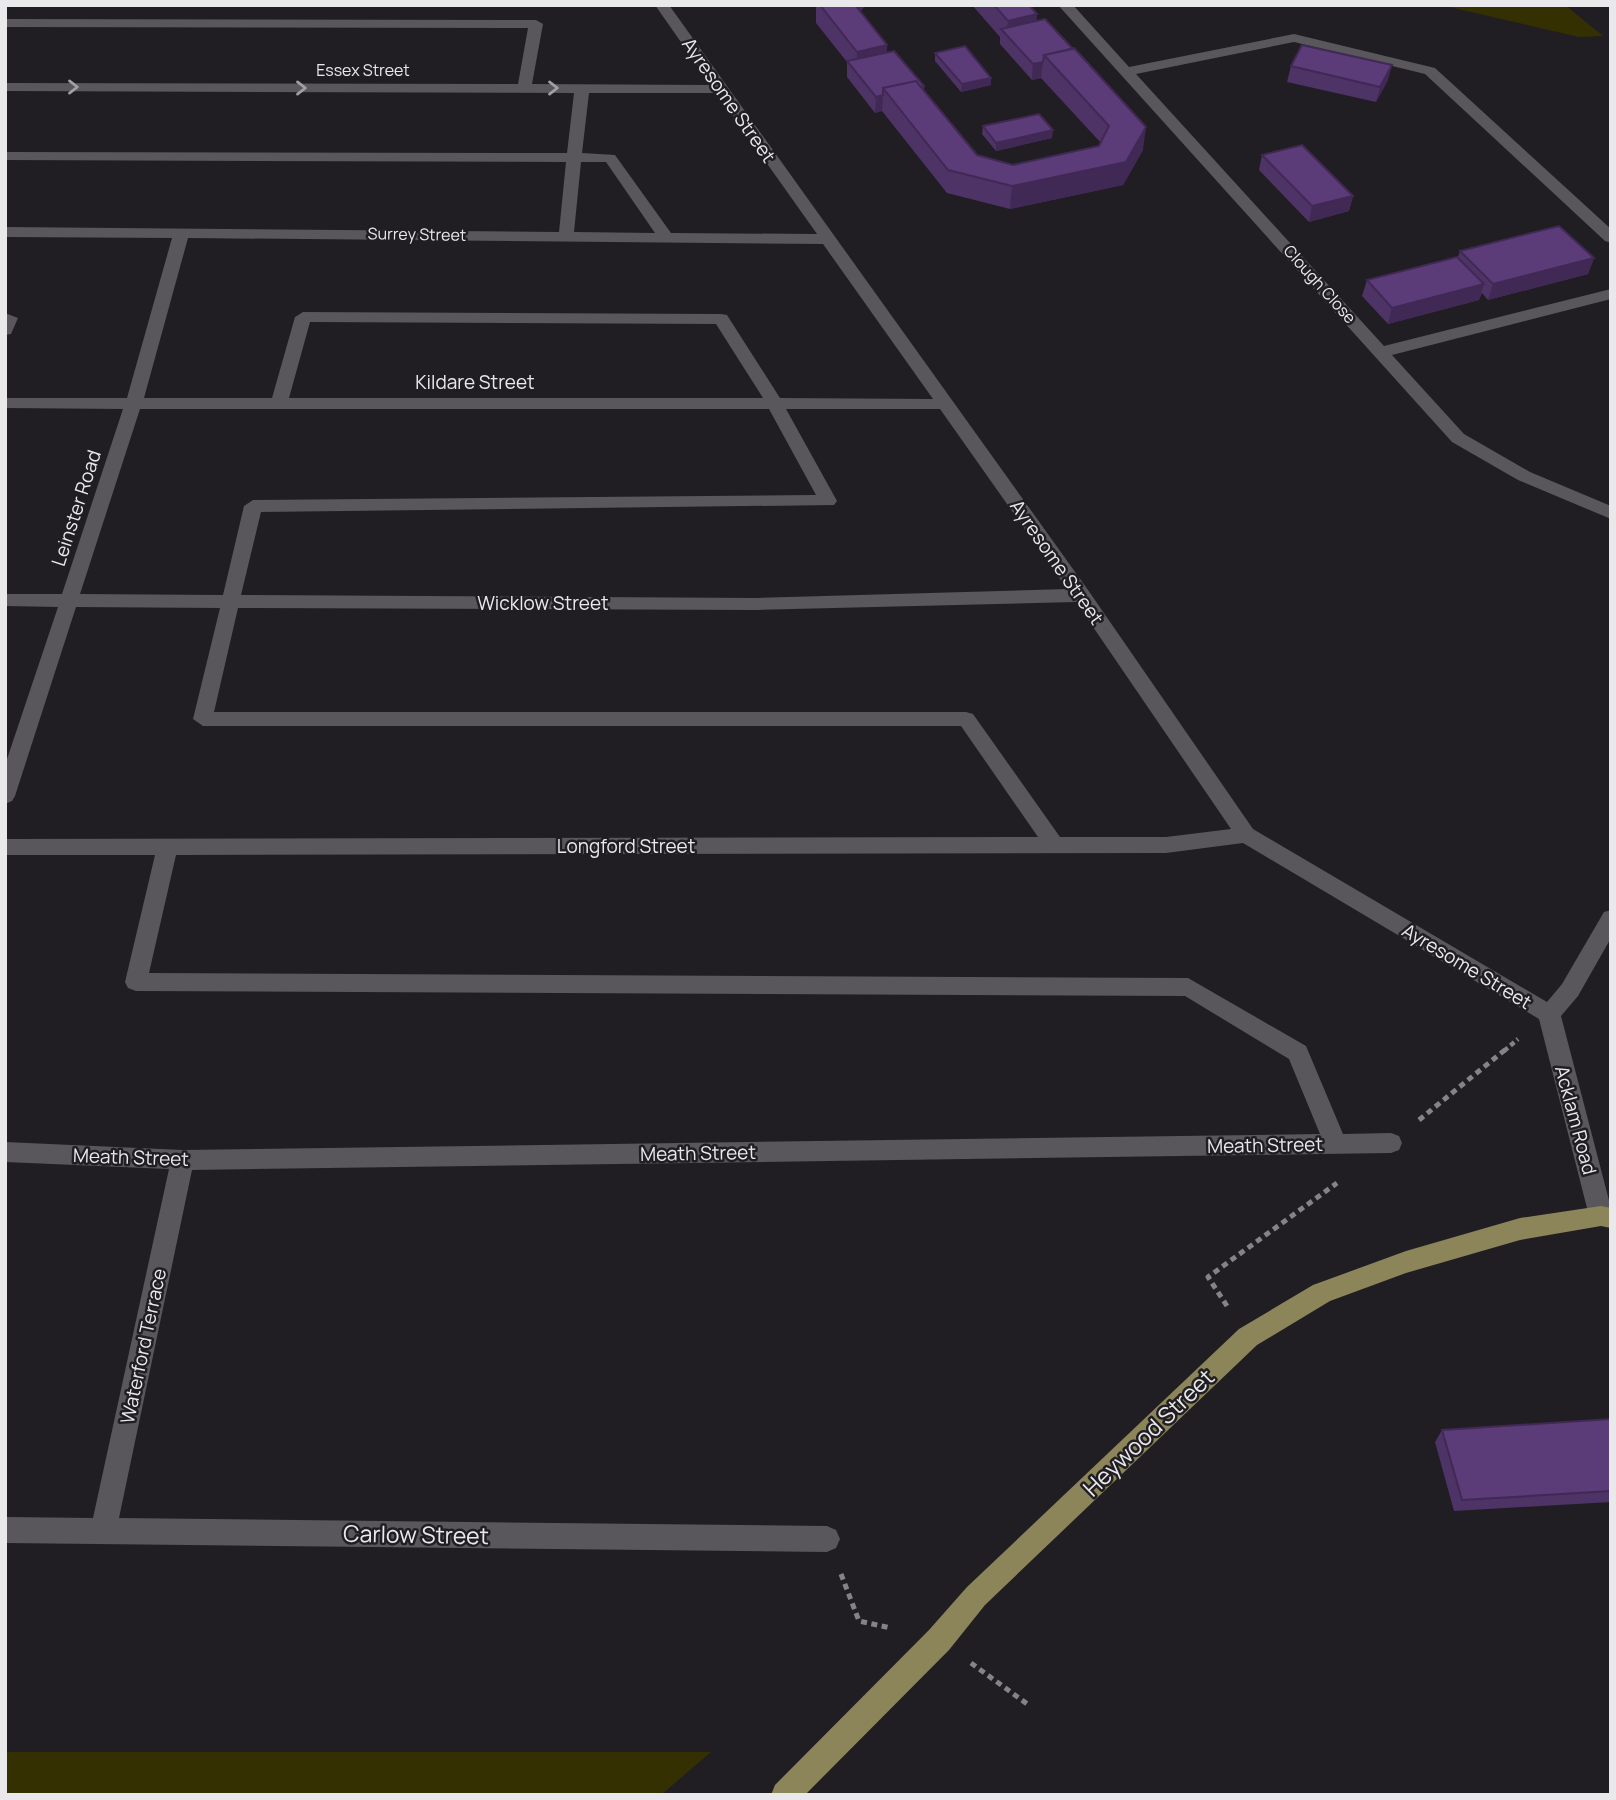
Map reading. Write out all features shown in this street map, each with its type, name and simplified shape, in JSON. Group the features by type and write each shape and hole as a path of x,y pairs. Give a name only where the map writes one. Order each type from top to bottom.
{"main road":[{"name":"Heywood Street","path":"785,1795 939,1640 976,1596 1248,1337 1322,1293 1406,1262 1520,1229 1606,1217"}],"street":[{"name":"Ayresome Street","path":"662,5 1081,595 1246,835 1549,1014"},
{"name":"Clough Close","path":"1065,5 1458,439 1524,476 1611,513"},
{"path":"5,23 536,24 524,88"},
{"path":"1126,72 1294,38 1430,71 1611,238"},
{"name":"Essex Street","path":"5,87 722,89"},
{"path":"566,236 582,88"},
{"path":"5,156 610,158 666,237"},
{"name":"Surrey Street","path":"5,232 828,239"},
{"name":"Leinster Road","path":"5,796 134,402 182,232"},
{"path":"1382,352 1611,293"},
{"path":"279,403 303,317 721,319 774,404 828,501 253,506 203,719 965,719 1054,845"},
{"path":"5,318 10,318 5,330"},
{"name":"Kildare Street","path":"5,403 945,404"},
{"name":"Wicklow Street","path":"5,600 757,604 1081,595"},
{"name":"Longford Street","path":"5,847 1166,845 1246,835"},
{"path":"167,847 136,982 1188,987 1298,1053 1336,1144"},
{"path":"1549,1014 1570,990 1611,918"},
{"name":"Acklam Road","path":"1549,1014 1606,1217"},
{"name":"Meath Street","path":"5,1152 183,1160 1391,1143"},
{"name":"Waterford Terrace","path":"103,1531 183,1160"},
{"name":"Carlow Street","path":"5,1530 827,1539"}],"path":[{"path":"827,1539 859,1620"},
{"path":"939,1640 1030,1706"}],"shaded area":[{"path":"1441,5 1565,5 1603,36 1579,37"},
{"path":"5,1752 711,1752 661,1795 5,1795"}],"building":[{"path":"820,5 855,5 887,45 857,52"},
{"path":"994,5 1029,5 1037,14 1008,21"},
{"path":"1045,19 1073,49 1044,55 1043,62 1033,64 1001,29"},
{"path":"1302,45 1392,65 1380,87 1291,66"},
{"path":"965,46 991,78 962,84 935,53"},
{"path":"1074,48 1146,127 1126,162 1012,186 948,170 883,88 916,81 977,155 1013,165 1099,146 1109,126 1044,55"},
{"path":"894,51 924,86 921,87 916,81 883,88 883,95 876,97 847,61"},
{"path":"1039,114 1053,130 996,143 983,126"},
{"path":"1302,145 1353,196 1312,206 1262,155"},
{"path":"1559,226 1594,258 1493,284 1460,251"},
{"path":"1457,257 1484,284 1392,308 1367,280"},
{"path":"1611,1419 1611,1491 1462,1500 1442,1430"}]}
